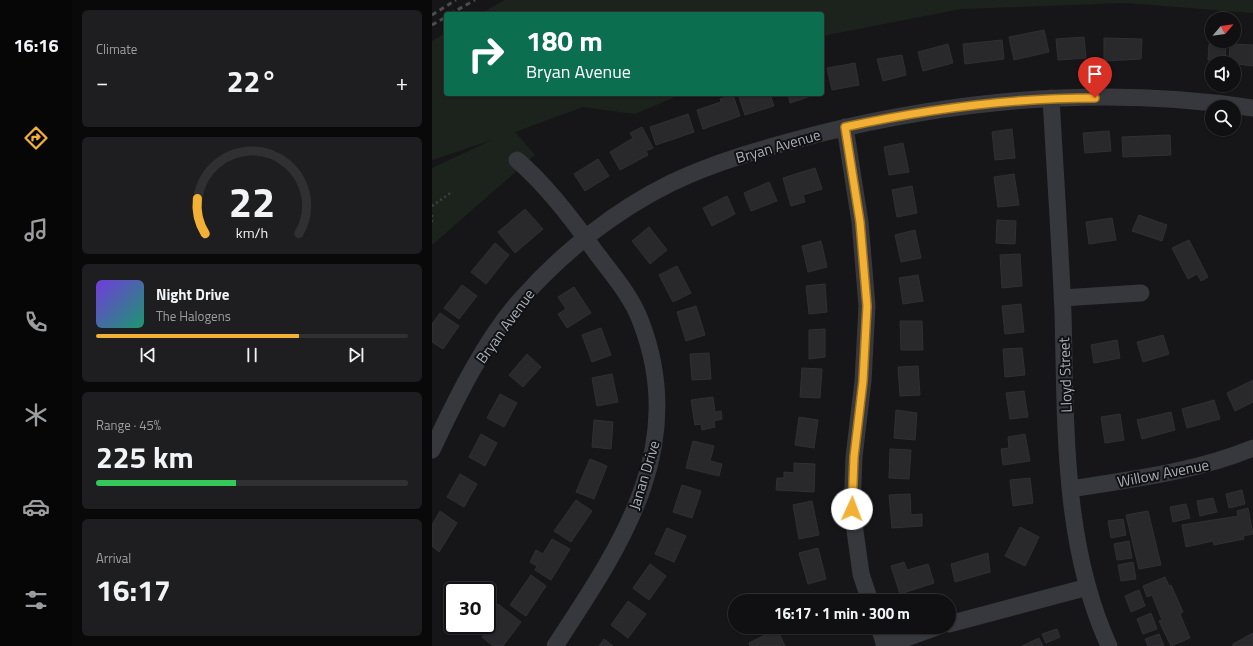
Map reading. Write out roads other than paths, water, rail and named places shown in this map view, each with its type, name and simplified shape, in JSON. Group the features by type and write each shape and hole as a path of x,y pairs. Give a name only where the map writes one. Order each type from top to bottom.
{"street":[{"name":"Bryan Avenue","path":"432,450 447,418 488,344 522,298 586,238 631,206 671,183 713,166 776,145 895,116 961,107 1051,98 1154,97 1253,108"},
{"name":"Lloyd Street","path":"1051,98 1062,298 1070,489 1080,556 1101,628 1109,646"},
{"path":"845,127 860,222 867,306 863,381 854,457 852,509 861,574 868,594"},
{"name":"Janan Drive","path":"517,160 529,170 586,238 623,289 641,322 654,365 658,399 656,439 647,478 626,532 603,573 555,646"},
{"path":"1062,298 1141,293"},
{"name":"Willow Avenue","path":"1070,489 1174,473 1224,460 1253,448"},
{"path":"956,622 1088,587"},
{"path":"881,634 885,646 918,634"}],"railway":[{"path":"432,15 456,0"},
{"path":"454,12 475,0"},
{"path":"432,25 444,18"}]}
